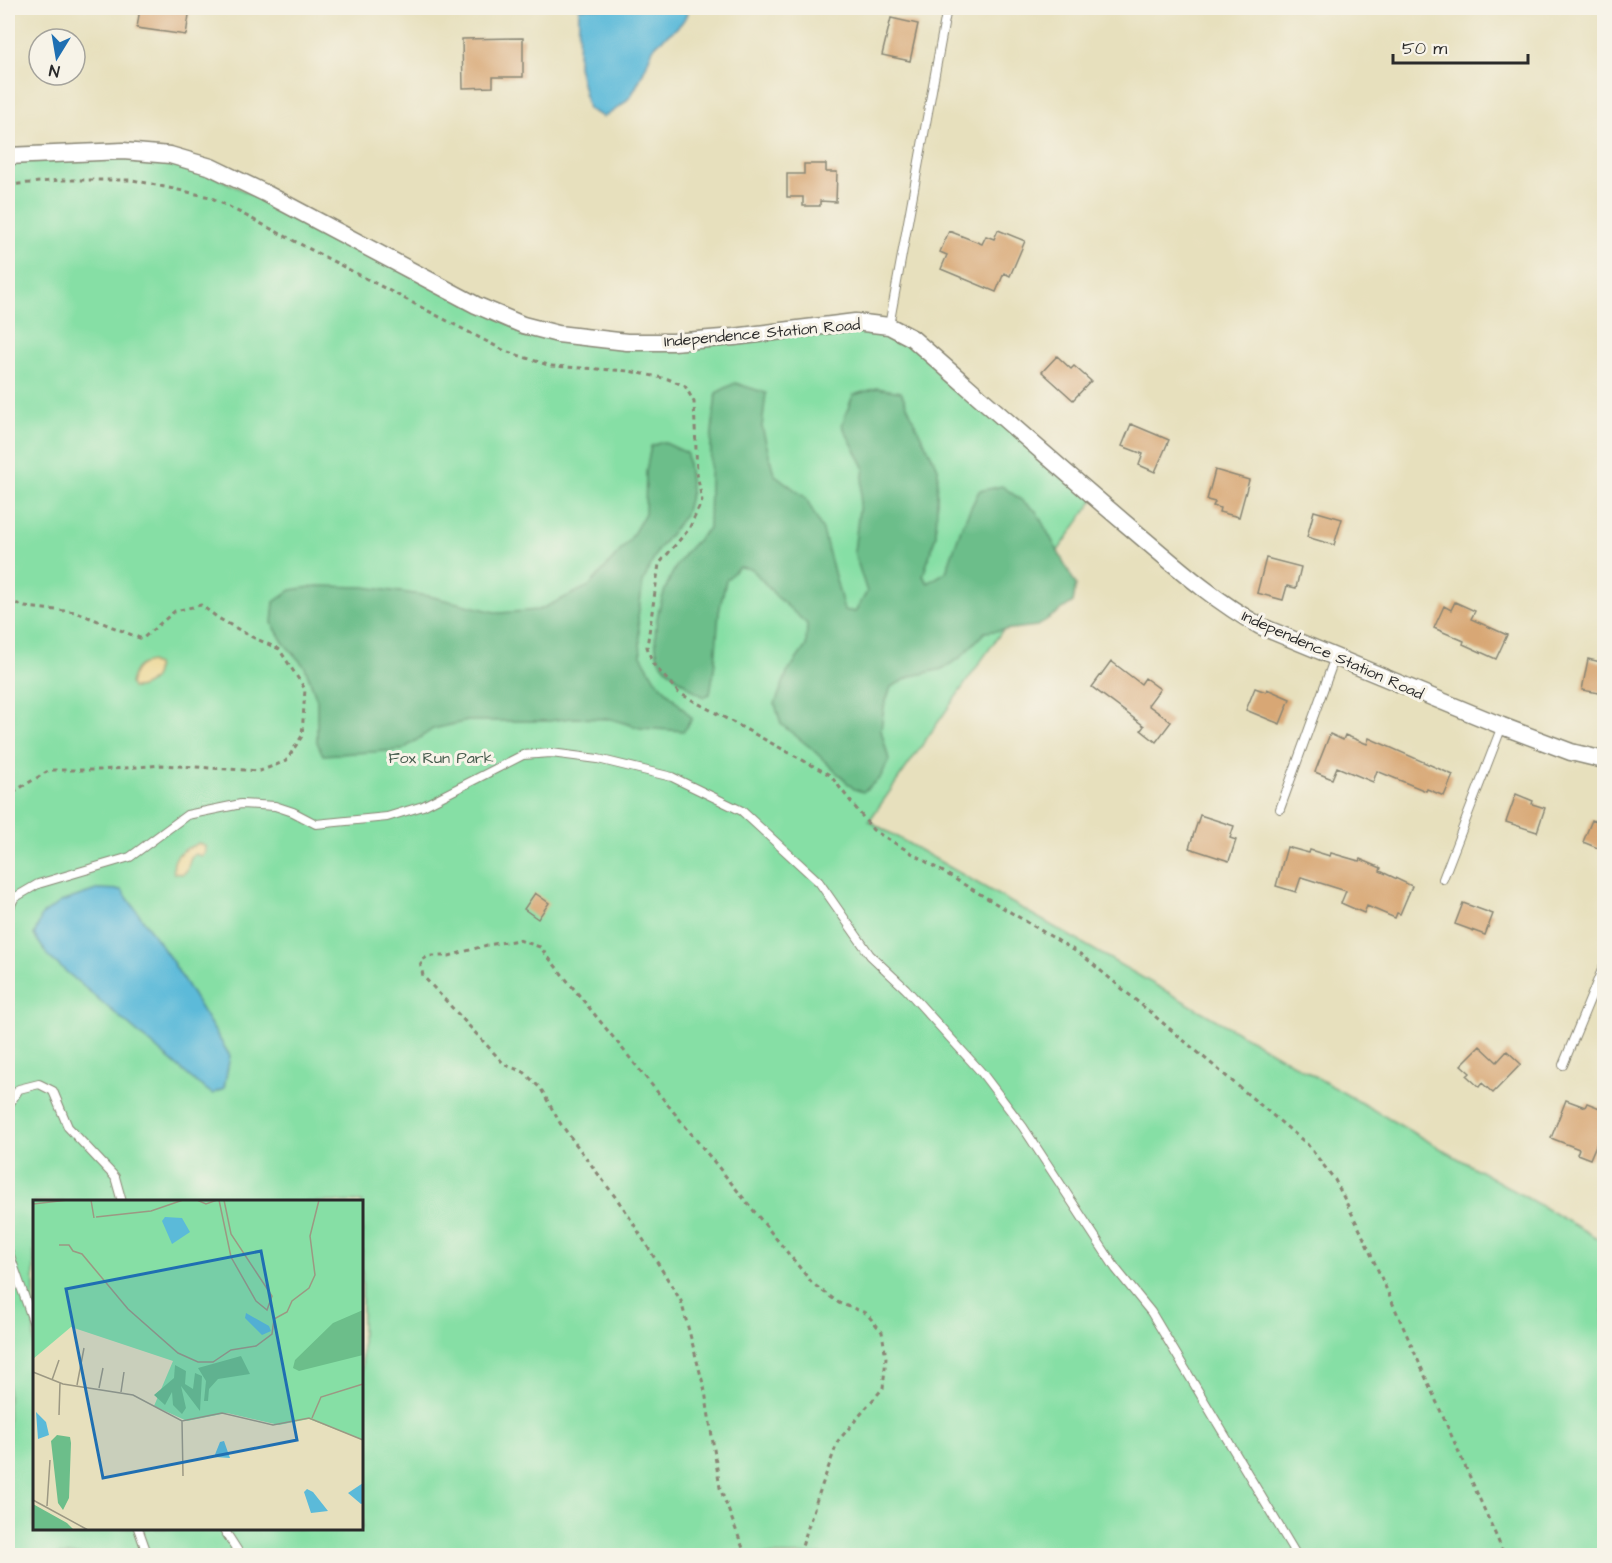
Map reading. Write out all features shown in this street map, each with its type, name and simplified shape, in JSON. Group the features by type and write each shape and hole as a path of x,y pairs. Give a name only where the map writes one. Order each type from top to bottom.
{"street":[{"name":"Independence Station Road","path":"8,156 123,151 170,155 210,167 265,193 476,305 523,325 558,334 627,342 673,342 855,322 889,326 912,338 1204,590 1260,626 1502,726 1571,752 1605,760"}],"lane":[{"path":"889,326 947,8"},
{"path":"1280,809 1335,657"},
{"path":"1443,879 1502,726"},
{"path":"8,912 14,898 38,884 130,857 187,814 241,804 275,807 293,812 316,824 387,817 423,806 523,755 551,753 598,759 672,777 742,811 819,882 870,955 906,989 982,1073 1023,1127 1116,1269 1151,1312 1297,1556"},
{"path":"1563,1065 1605,965"},
{"path":"8,1106 19,1089 39,1084 53,1091 68,1128 115,1177 121,1200"},
{"path":"8,1250 33,1321"},
{"path":"139,1530 148,1556"},
{"path":"224,1530 241,1556"}],"path":[{"path":"8,185 61,180 133,180 210,198 505,351 551,366 629,371 668,379 685,386 694,402 702,501 689,529 659,564 647,646 653,664 679,693 830,775 873,830 1082,955 1306,1144 1335,1180 1361,1232 1505,1556"},
{"path":"8,600 25,607 76,612 142,639 175,611 201,605 218,618 279,649 305,689 303,736 286,761 260,771 162,765 100,770 50,770 8,795"},
{"path":"746,1556 720,1488 705,1390 681,1302 625,1210 560,1124 541,1089 524,1072 505,1065 423,976 420,961 429,956 448,956 487,945 519,940 540,947 813,1284 839,1303 866,1314 882,1332 886,1358 883,1388 838,1441 799,1556"}],"green space":[{"name":"Fox Run Park","path":"170,155 523,325 627,342 889,326 1095,498 869,821 1604,1242 1604,1555 8,1555 8,156"},
{"path":"735,383 766,393 762,427 774,474 806,498 823,531 844,610 855,612 867,592 854,552 864,467 842,425 853,395 877,388 901,392 938,468 936,535 923,576 928,583 946,572 962,526 979,491 1002,486 1036,511 1076,585 1073,602 1037,626 985,632 960,658 942,669 912,676 891,687 884,707 881,730 889,760 880,778 863,792 854,789 811,748 781,724 775,704 787,673 806,646 807,624 776,596 752,569 739,567 726,580 719,612 710,694 703,697 671,673 658,657 657,618 670,578 683,556 709,528 711,442 716,393"},
{"path":"663,442 687,453 691,492 685,515 658,550 643,582 638,617 641,655 654,678 692,718 684,731 640,728 611,719 468,721 433,729 402,750 323,755 317,742 317,700 305,667 283,642 272,623 274,602 291,590 317,586 364,587 429,596 499,613 539,610 589,586 629,541 645,513 646,471 651,446"}],"sand":[{"path":"150,662 156,665 153,679 142,687 132,688 130,684 136,669"},
{"path":"199,843 205,846 205,853 202,856 195,854 191,857 187,870 183,874 174,873 173,866 177,856"}],"water":[{"path":"579,8 688,8 680,25 654,48 631,95 613,112 603,117 588,109 578,66"},
{"path":"99,889 122,890 172,961 230,1056 224,1088 213,1094 197,1083 49,957 34,935 42,915 61,902"}],"building":[{"path":"140,8 190,8 186,35 137,28"},
{"path":"891,18 918,24 910,61 882,55"},
{"path":"523,38 523,77 493,77 493,87 463,88 462,39"},
{"path":"804,164 826,164 826,172 837,172 836,202 820,201 820,206 803,206 803,197 787,197 787,174 804,174"},
{"path":"998,230 1025,241 1010,276 1004,273 996,292 941,269 947,255 940,252 949,231 982,244 986,236 994,239"},
{"path":"1057,356 1071,369 1074,366 1091,381 1073,400 1042,372"},
{"path":"1131,424 1169,440 1155,472 1139,465 1143,454 1122,446"},
{"path":"1215,470 1249,480 1239,517 1219,512 1220,508 1213,506 1215,502 1207,500"},
{"path":"1314,511 1342,519 1334,545 1307,537"},
{"path":"1266,558 1301,567 1296,588 1287,586 1283,600 1257,593"},
{"path":"1455,602 1475,611 1471,619 1507,635 1496,659 1434,628 1444,606 1451,610"},
{"path":"1588,659 1605,663 1605,694 1582,690"},
{"path":"1111,661 1141,684 1145,678 1160,689 1148,705 1171,722 1156,742 1141,730 1144,726 1092,687"},
{"path":"1255,688 1266,692 1267,689 1290,699 1280,724 1246,710"},
{"path":"1330,734 1343,740 1345,735 1367,744 1369,738 1453,775 1444,796 1377,771 1373,782 1337,767 1332,779 1315,772"},
{"path":"1516,794 1533,801 1532,804 1545,808 1537,832 1506,822"},
{"path":"1200,815 1234,826 1230,838 1236,840 1229,861 1189,848"},
{"path":"1592,820 1605,825 1605,851 1583,842"},
{"path":"1287,847 1309,853 1310,850 1330,856 1331,853 1359,861 1360,859 1412,886 1400,914 1397,913 1395,918 1367,906 1364,913 1341,903 1346,891 1301,877 1296,892 1276,886"},
{"path":"535,893 549,903 538,919 524,909"},
{"path":"1463,903 1493,914 1485,935 1455,924"},
{"path":"1480,1046 1497,1062 1507,1051 1521,1064 1493,1093 1482,1083 1479,1087 1467,1076 1470,1073 1461,1065"},
{"path":"1566,1100 1585,1107 1587,1103 1605,1110 1605,1124 1590,1159 1577,1154 1579,1149 1551,1138"}]}
